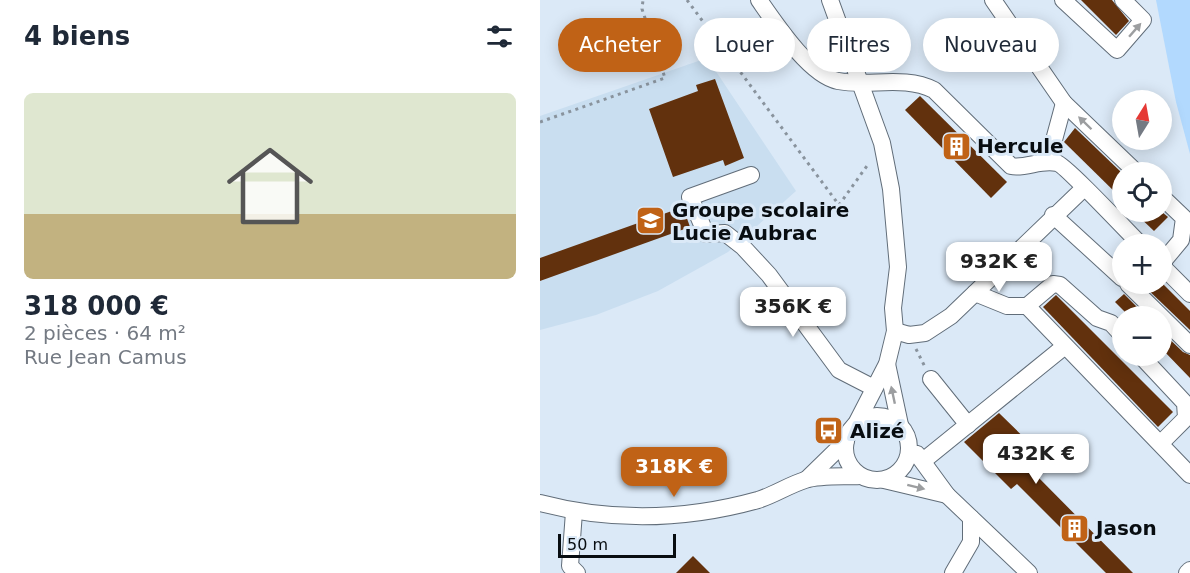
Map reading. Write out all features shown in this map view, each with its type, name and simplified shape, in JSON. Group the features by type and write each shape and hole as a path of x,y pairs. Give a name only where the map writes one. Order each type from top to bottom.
{"street":[{"path":"759,0 815,69 836,81 923,85 934,90 1011,166 1019,168 1048,162 1067,168 1083,189 1130,234"},
{"path":"807,479 846,441 902,333 893,308 898,267 891,189 882,143 830,0"},
{"path":"993,0 1064,103 1126,162"},
{"path":"1064,0 1117,50 1143,20 1123,0"},
{"path":"1048,162 1064,103"},
{"path":"752,176 690,197 706,234 725,233 743,247 769,275 838,370 874,388"},
{"path":"902,333 925,333 951,316 1053,215 1083,189"},
{"path":"1172,207 1184,218 1181,240 1172,251"},
{"path":"1053,215 1112,269"},
{"path":"1172,275 1190,294"},
{"path":"975,293 1007,306 1026,306 1053,284 1060,285 1097,318 1112,324"},
{"path":"1138,294 1190,345"},
{"path":"1026,306 1190,475"},
{"path":"923,461 1065,346"},
{"path":"887,364 900,425 909,444 947,495 1029,573"},
{"path":"1150,366 1185,403 1186,418 1161,443"},
{"path":"931,379 968,424"},
{"path":"856,424 873,416 892,420 900,425"},
{"path":"846,441 845,454 850,466 860,476"},
{"path":"885,480 904,467 909,456 909,444"},
{"path":"540,503 574,512 645,517 702,512 759,499 807,479 860,476 947,495"},
{"path":"574,512 570,566 577,573"},
{"path":"953,573 971,542 971,518"},
{"path":"1186,573 1190,570"}],"path":[{"path":"540,122 665,78 642,9 643,0"},
{"path":"687,0 839,206 855,187 882,143"},
{"path":"902,333 931,379"}],"shaded area":[{"path":"1156,0 1190,0 1190,154 1176,102"},
{"name":"Groupe scolaire Lucie Aubrac","path":"694,63 694,72 716,72 796,191 728,252 658,291 596,315 540,330 540,116 667,72 682,72 682,67"}],"building":[{"path":"1081,0 1112,0 1129,21 1116,35"},
{"path":"715,79 744,158 725,166 723,160 673,177 649,109 698,91 696,85"},
{"name":"Hercule","path":"920,96 1007,182 991,198 905,110"},
{"path":"1075,128 1112,163 1112,189 1064,142"},
{"path":"683,207 690,227 540,281 540,258"},
{"path":"1145,222 1163,222 1154,231"},
{"path":"1172,293 1190,311 1190,330 1172,313 1172,306 1165,306 1152,294"},
{"path":"1124,294 1136,306 1119,306 1115,302"},
{"path":"1056,295 1112,351 1112,366 1127,366 1173,412 1158,427 1043,307"},
{"path":"1172,342 1183,352 1190,355 1190,378 1172,359"},
{"name":"Jason","path":"999,413 1046,459 1033,472 1133,573 1106,573 1017,484 1011,489 964,442"},
{"path":"693,556 710,573 676,573"}],"place":[{"name":"Hercule","path":"956,146"},
{"name":"Groupe scolaire Lucie Aubrac","path":"651,221"},
{"name":"Alizé","path":"829,431"},
{"name":"Jason","path":"1075,528"}]}
